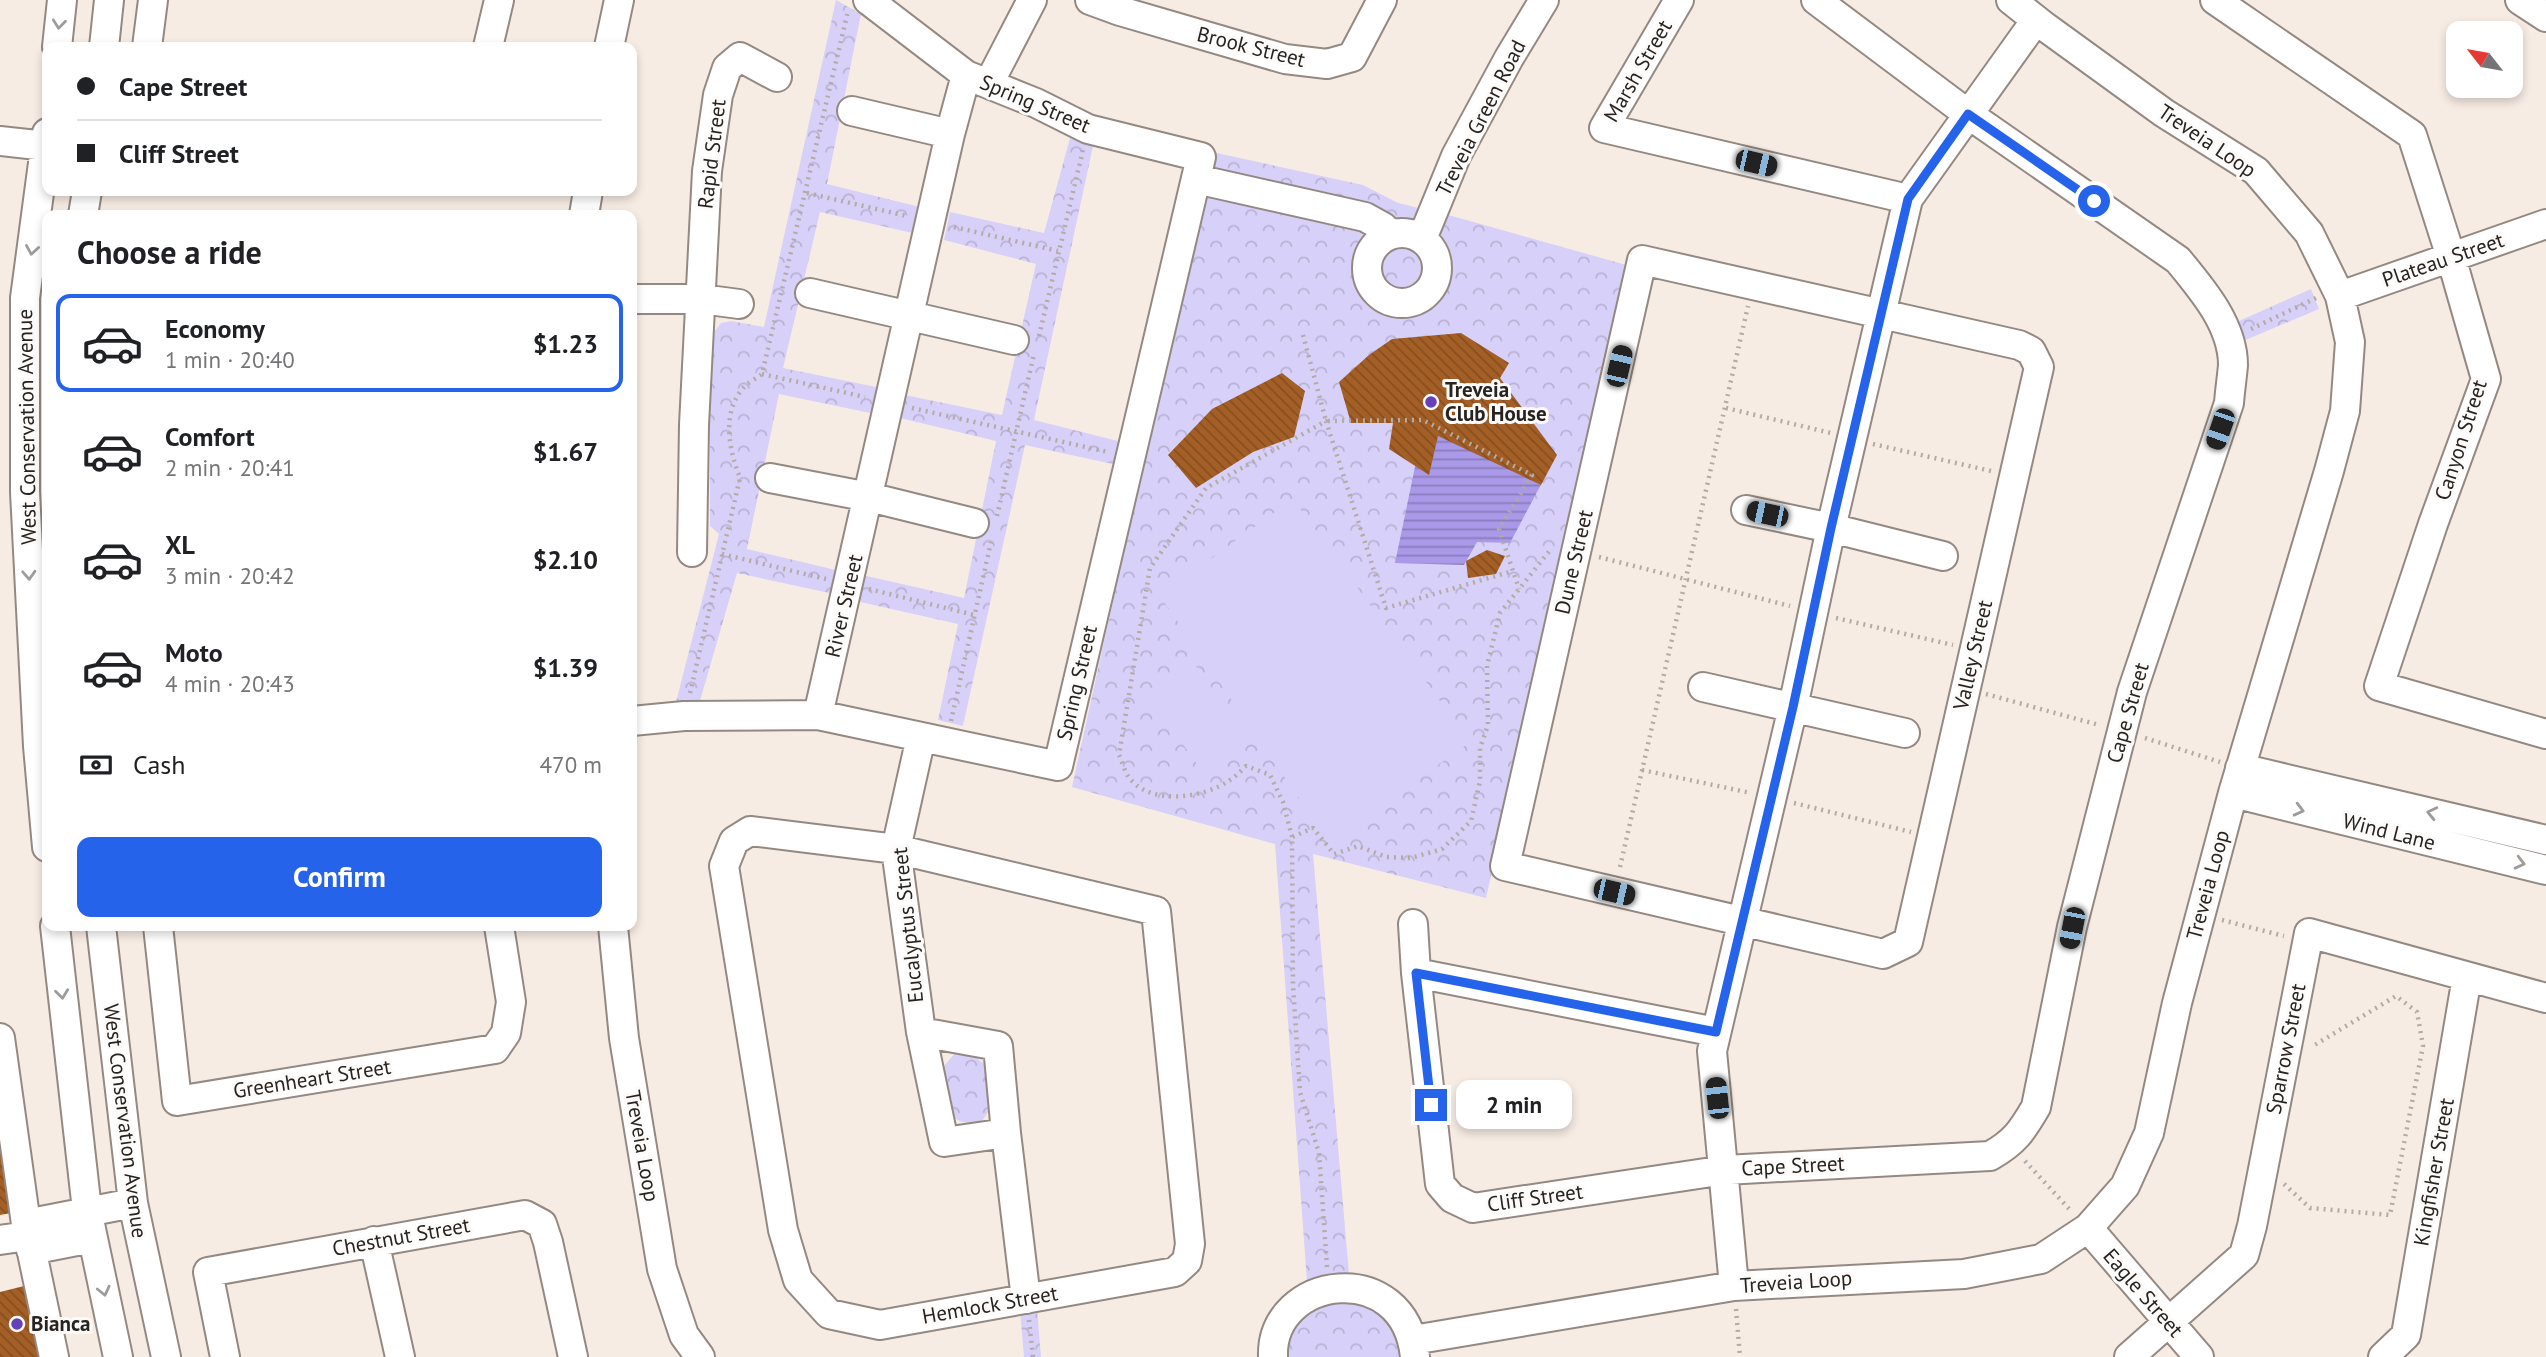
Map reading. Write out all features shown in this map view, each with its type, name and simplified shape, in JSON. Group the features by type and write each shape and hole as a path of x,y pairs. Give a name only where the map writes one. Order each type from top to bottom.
{"street":[{"path":"58,42 62,0"},
{"path":"105,42 109,0"},
{"path":"148,42 153,0"},
{"path":"489,42 499,0"},
{"path":"610,42 619,0"},
{"name":"Spring Street","path":"637,721 684,716 818,715 1058,765 1129,457 1207,182 1201,157 1088,129 1036,103 978,79 868,0"},
{"path":"978,79 1032,0"},
{"name":"Brook Street","path":"1090,0 1285,59 1327,64 1352,57 1382,0"},
{"name":"Treveia Green Road","path":"1407,235 1444,149 1526,0"},
{"name":"Treveia Green Road","path":"1407,235 1456,156 1544,0"},
{"name":"Marsh Street","path":"1679,0 1604,128 1908,199"},
{"path":"1816,0 1968,114"},
{"name":"Treveia Loop","path":"1414,1348 1734,1286 1964,1274 2041,1259 2088,1228 2125,1186 2149,1133 2177,1003 2236,781 2345,411 2350,342 2338,292 2309,233 2256,171 2164,113 2011,0"},
{"name":"Canyon Street","path":"2215,0 2412,135 2486,379 2433,524 2379,686 2544,726"},
{"path":"2520,0 2546,17"},
{"path":"1734,1286 1712,1051 1908,199 2036,20"},
{"name":"Rapid Street","path":"692,552 694,425 707,171 718,95 727,68 740,57 778,77"},
{"name":"River Street","path":"818,715 911,317 950,134 978,79"},
{"path":"852,111 950,134"},
{"name":"Cape Street","path":"1724,1170 1990,1156 2010,1145 2022,1132 2036,1107 2072,928 2132,692 2229,403 2233,362 2225,328 2203,290 2178,260 1968,114"},
{"path":"0,141 42,140"},
{"path":"1207,182 1356,215 1407,235"},
{"name":"West Conservation Avenue","path":"42,211 37,282 25,298 25,492 42,791"},
{"name":"Plateau Street","path":"2338,292 2546,224"},
{"name":"Dune Street","path":"1741,923 1505,866 1636,286 1643,260 1881,315"},
{"path":"810,293 1014,340"},
{"path":"637,299 701,299 739,304"},
{"name":"Valley Street","path":"1741,923 1883,954 1908,942 1932,838 2039,367 2031,351 2019,345 1881,315"},
{"path":"770,478 869,497 987,529"},
{"path":"1746,510 1943,556"},
{"path":"1703,687 1905,733"},
{"name":"Eucalyptus Street","path":"934,740 896,849 921,1032 944,1142 1006,1133"},
{"name":"Wind Lane","path":"2236,781 2546,840"},
{"name":"Wind Lane","path":"2236,781 2546,870"},
{"name":"Hemlock Street","path":"750,831 896,849 1156,911 1190,1244 1187,1261 1175,1272 880,1325 829,1314 798,1280 783,1230 723,866 734,841 750,831"},
{"name":"Cliff Street","path":"1413,923 1416,973 1440,1184 1452,1198 1474,1208 1724,1170"},
{"path":"56,931 87,1210 118,1357"},
{"name":"West Conservation Avenue","path":"102,931 133,1203 166,1357"},
{"name":"Greenheart Street","path":"159,931 177,1101 495,1049 506,1033 510,1002 500,931"},
{"name":"Treveia Loop","path":"613,931 624,1038 662,1269 684,1335 700,1357"},
{"path":"2307,942 2309,933 2546,998"},
{"name":"Sparrow Street","path":"2129,1357 2244,1255 2252,1226 2307,942"},
{"path":"1416,973 1716,1032"},
{"name":"Kingfisher Street","path":"2383,1357 2406,1335 2468,977"},
{"name":"Eucalyptus Street","path":"921,1032 998,1046 1026,1299"},
{"path":"0,1038 28,1237 54,1357"},
{"path":"28,1237 87,1210 133,1203"},
{"name":"Chestnut Street","path":"225,1357 208,1272 524,1215 542,1224 573,1357"},
{"name":"Eagle Street","path":"2088,1228 2199,1357"},
{"path":"0,1240 28,1237 92,1238"},
{"path":"374,1241 400,1357"},
{"path":"1272,1357 1278,1329 1291,1311 1308,1297 1328,1288 1350,1287 1371,1292 1390,1304 1404,1320 1414,1348"}],"path":[{"path":"684,716 740,478 733,460 729,430 732,410 743,387 762,374 850,0"},
{"path":"934,740 987,529 1017,430 1088,129"},
{"path":"1614,892 1753,285"},
{"path":"2228,339 2338,292"},
{"path":"1303,335 1326,421 1386,608 1513,571"},
{"path":"762,374 1129,457"},
{"path":"1292,836 1283,802 1270,775 1246,766 1228,782 1198,795 1165,796 1142,790 1128,776 1119,755 1150,568 1206,488 1326,421 1423,420 1532,475 1499,529 1519,589"},
{"path":"2200,915 2307,942"},
{"path":"2288,1172 2285,1184 2310,1208 2390,1215 2423,1046 2417,1012 2396,996 2313,1046 2310,1058"},
{"path":"2010,1145 2088,1228"},
{"path":"1734,1286 1740,1357"},
{"path":"1026,1299 1033,1357"}],"green space":[{"path":"836,0 861,14 827,184 924,208 917,234 820,212 783,368 881,388 875,414 779,394 747,549 840,571 834,594 737,573 697,711 674,710 719,534 710,526 710,337 721,323 731,321 764,327"},
{"path":"1070,138 1093,146 1034,420 1122,442 1117,465 1025,445 963,726 938,720 958,624 856,601 862,575 964,598 996,441 900,418 905,395 1002,415 1036,264 944,240 950,212 1044,233"},
{"path":"1212,152 1363,185 1398,203 1630,266 1486,898 1313,854 1350,1286 1308,1295 1275,844 1072,787"},
{"path":"2311,289 2319,309 2236,344 2232,324"},
{"path":"1293,499 1470,742 1330,843 1160,596"},
{"path":"1192,661 1248,737 1202,771 1147,694"},
{"path":"956,1052 972,1054 984,1064 990,1109 982,1121 965,1122 949,1114 944,1066"},
{"path":"1036,1297 1041,1357 1024,1357 1019,1299"},
{"path":"1361,1301 1386,1317 1397,1337 1403,1357 1284,1357 1291,1333 1305,1312 1326,1303"}],"shaded area":[{"path":"1438,423 1546,475 1510,543 1477,542 1464,565 1395,563 1416,462"}],"building":[{"name":"Treveia Club House","path":"1461,333 1509,363 1500,378 1557,455 1541,485 1438,436 1429,475 1389,449 1393,423 1351,423 1339,382 1369,355 1392,339"},
{"path":"1282,373 1305,391 1294,437 1253,452 1196,488 1168,455 1212,409"},
{"path":"1487,550 1505,556 1496,574 1468,578 1466,561"},
{"path":"0,1107 17,1212 0,1215"},
{"name":"Bianca","path":"24,1286 40,1357 0,1357 0,1292"}],"place":[{"name":"Treveia Club House","path":"1431,402"},
{"name":"Bianca","path":"17,1324"}],"route":[{"path":"1431,1105 1416,973 1716,1032 1908,199 1968,114 2094,201"}]}
